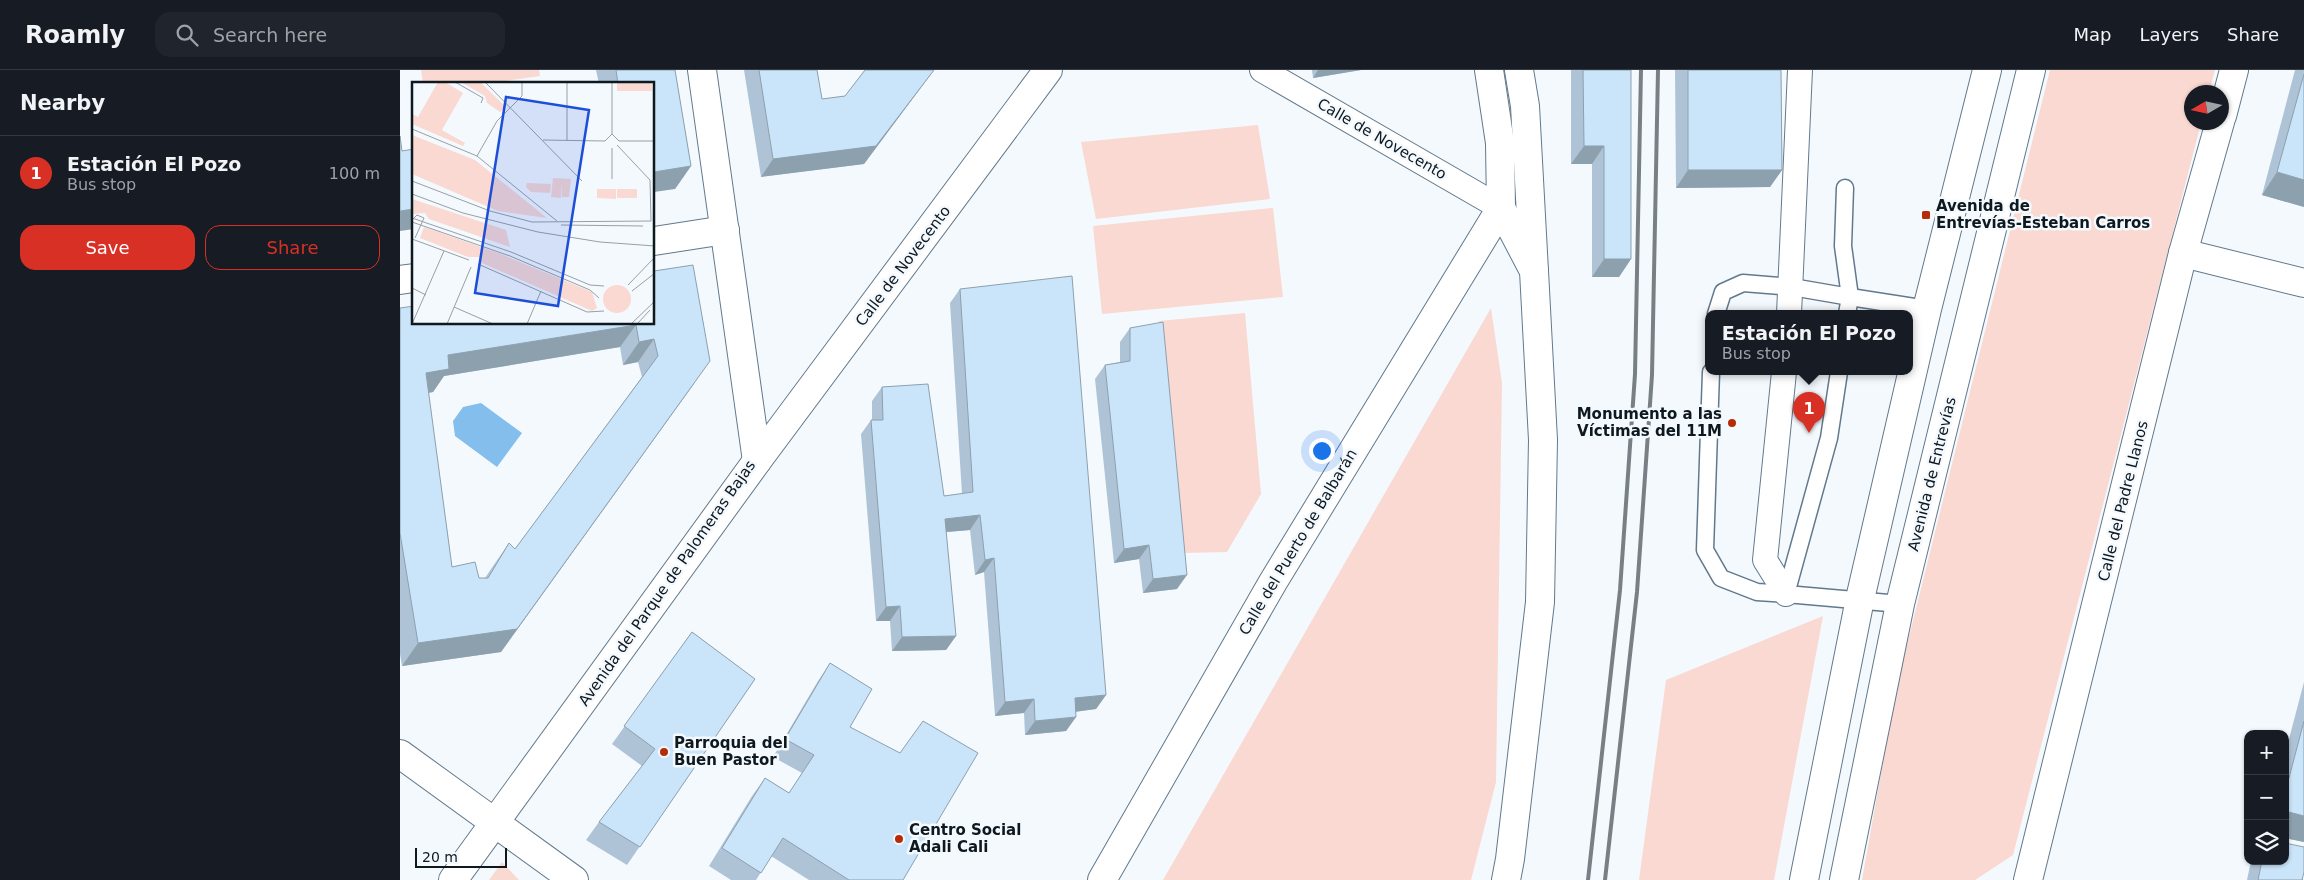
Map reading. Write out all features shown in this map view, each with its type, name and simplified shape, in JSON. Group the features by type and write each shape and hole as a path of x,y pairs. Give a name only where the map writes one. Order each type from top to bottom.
{"street":[{"name":"Avenida del Parque de Palomeras Bajas","path":"453,880 757,461 702,70"},
{"name":"Calle de Novecento","path":"757,461 1048,70"},
{"name":"Calle de Novecento","path":"1262,70 1501,208"},
{"path":"1489,70 1500,143 1501,208 1534,271"},
{"path":"1506,880 1540,602 1543,440 1525,106 1519,70"},
{"path":"1790,310 1800,70"},
{"path":"1913,370 1987,70"},
{"name":"Avenida de Entrevías","path":"1844,880 1900,604 2031,70"},
{"path":"2229,89 2234,70"},
{"name":"Calle del Padre Llanos","path":"2028,880 2183,254 2218,130"},
{"name":"Calle del Puerto de Balbarán","path":"1102,880 1273,582 1501,208"},
{"path":"655,241 725,230"},
{"path":"2183,254 2304,284"},
{"path":"1784,375 1765,560 1786,594"},
{"path":"1804,880 1860,599 1912,375"},
{"path":"400,754 574,880"}],"lane":[{"path":"1845,188 1843,246 1850,297 1848,310"},
{"path":"1717,310 1723,292 1743,283 1792,287 1927,309"},
{"path":"1711,375 1705,550 1721,578 1757,592 1860,599 1900,604"},
{"path":"1786,594 1829,438 1839,375"}],"shaded area":[{"path":"421,70 539,70 540,76 498,82 423,82"},
{"path":"2050,70 2215,70 2211,85 2184,85 2184,130 2199,130 2013,855 1975,880 1862,880 1896,689"},
{"path":"1258,125 1270,199 1096,219 1081,142"},
{"path":"1273,208 1283,297 1102,314 1093,226"},
{"path":"1491,308 1502,383 1496,782 1471,880 1163,880"},
{"path":"1245,313 1261,494 1227,552 1182,553 1159,321"},
{"path":"1823,616 1774,880 1639,880 1666,680"},
{"path":"502,862 519,880 489,880"}],"water":[{"path":"481,403 522,433 497,467 455,436 453,421 463,407"}],"building":[{"path":"616,70 675,70 691,166 655,172 655,82 618,82"},
{"path":"759,70 817,70 822,99 845,96 865,70 934,70 876,146 773,159"},
{"path":"1583,70 1631,70 1631,259 1604,259 1604,146 1584,146"},
{"path":"1688,70 1781,70 1782,170 1688,170"},
{"path":"2304,74 2304,180 2277,172"},
{"path":"400,136 402,151 412,149 412,209 400,211"},
{"path":"693,265 710,361 517,629 418,643 400,533 400,308 412,306 412,325 636,325 655,325 655,271","holes":["636,325 639,342 654,339 658,356 515,549 509,543 488,578 479,578 475,562 452,567 426,373 449,369 448,355"]},
{"path":"1072,276 1106,695 1075,698 1076,717 1035,721 1034,699 1005,702 994,558 985,560 980,515 945,519 956,636 902,637 900,606 886,607 871,420 883,420 882,387 928,384 944,496 973,492 960,289"},
{"path":"1163,322 1187,575 1153,579 1149,545 1124,549 1105,365 1130,361 1130,328"},
{"name":"Parroquia del Buen Pastor","path":"692,632 755,679 640,847 599,822 655,749 624,726"},
{"path":"830,663 872,689 850,727 900,753 923,721 978,753 903,880 849,880 783,838 761,873 722,848 765,778 789,793 814,755 785,739"},
{"path":"2304,721 2304,816 2289,812 2289,778"},
{"path":"2289,844 2304,847 2304,872 2302,880 2258,880 2261,865 2289,865"}],"railway":[{"path":"1588,880 1620,590 1635,374 1641,70"},
{"path":"1605,880 1637,592 1652,375 1658,70"}],"place":[{"name":"Avenida de Entrevías-Esteban Carros","path":"1926,215"},
{"name":"Monumento a las Víctimas del 11M","path":"1732,423"},
{"name":"Estación El Pozo","path":"1809,433"},
{"name":"Parroquia del Buen Pastor","path":"664,752"},
{"name":"Centro Social Adali Cali","path":"899,839"}]}
